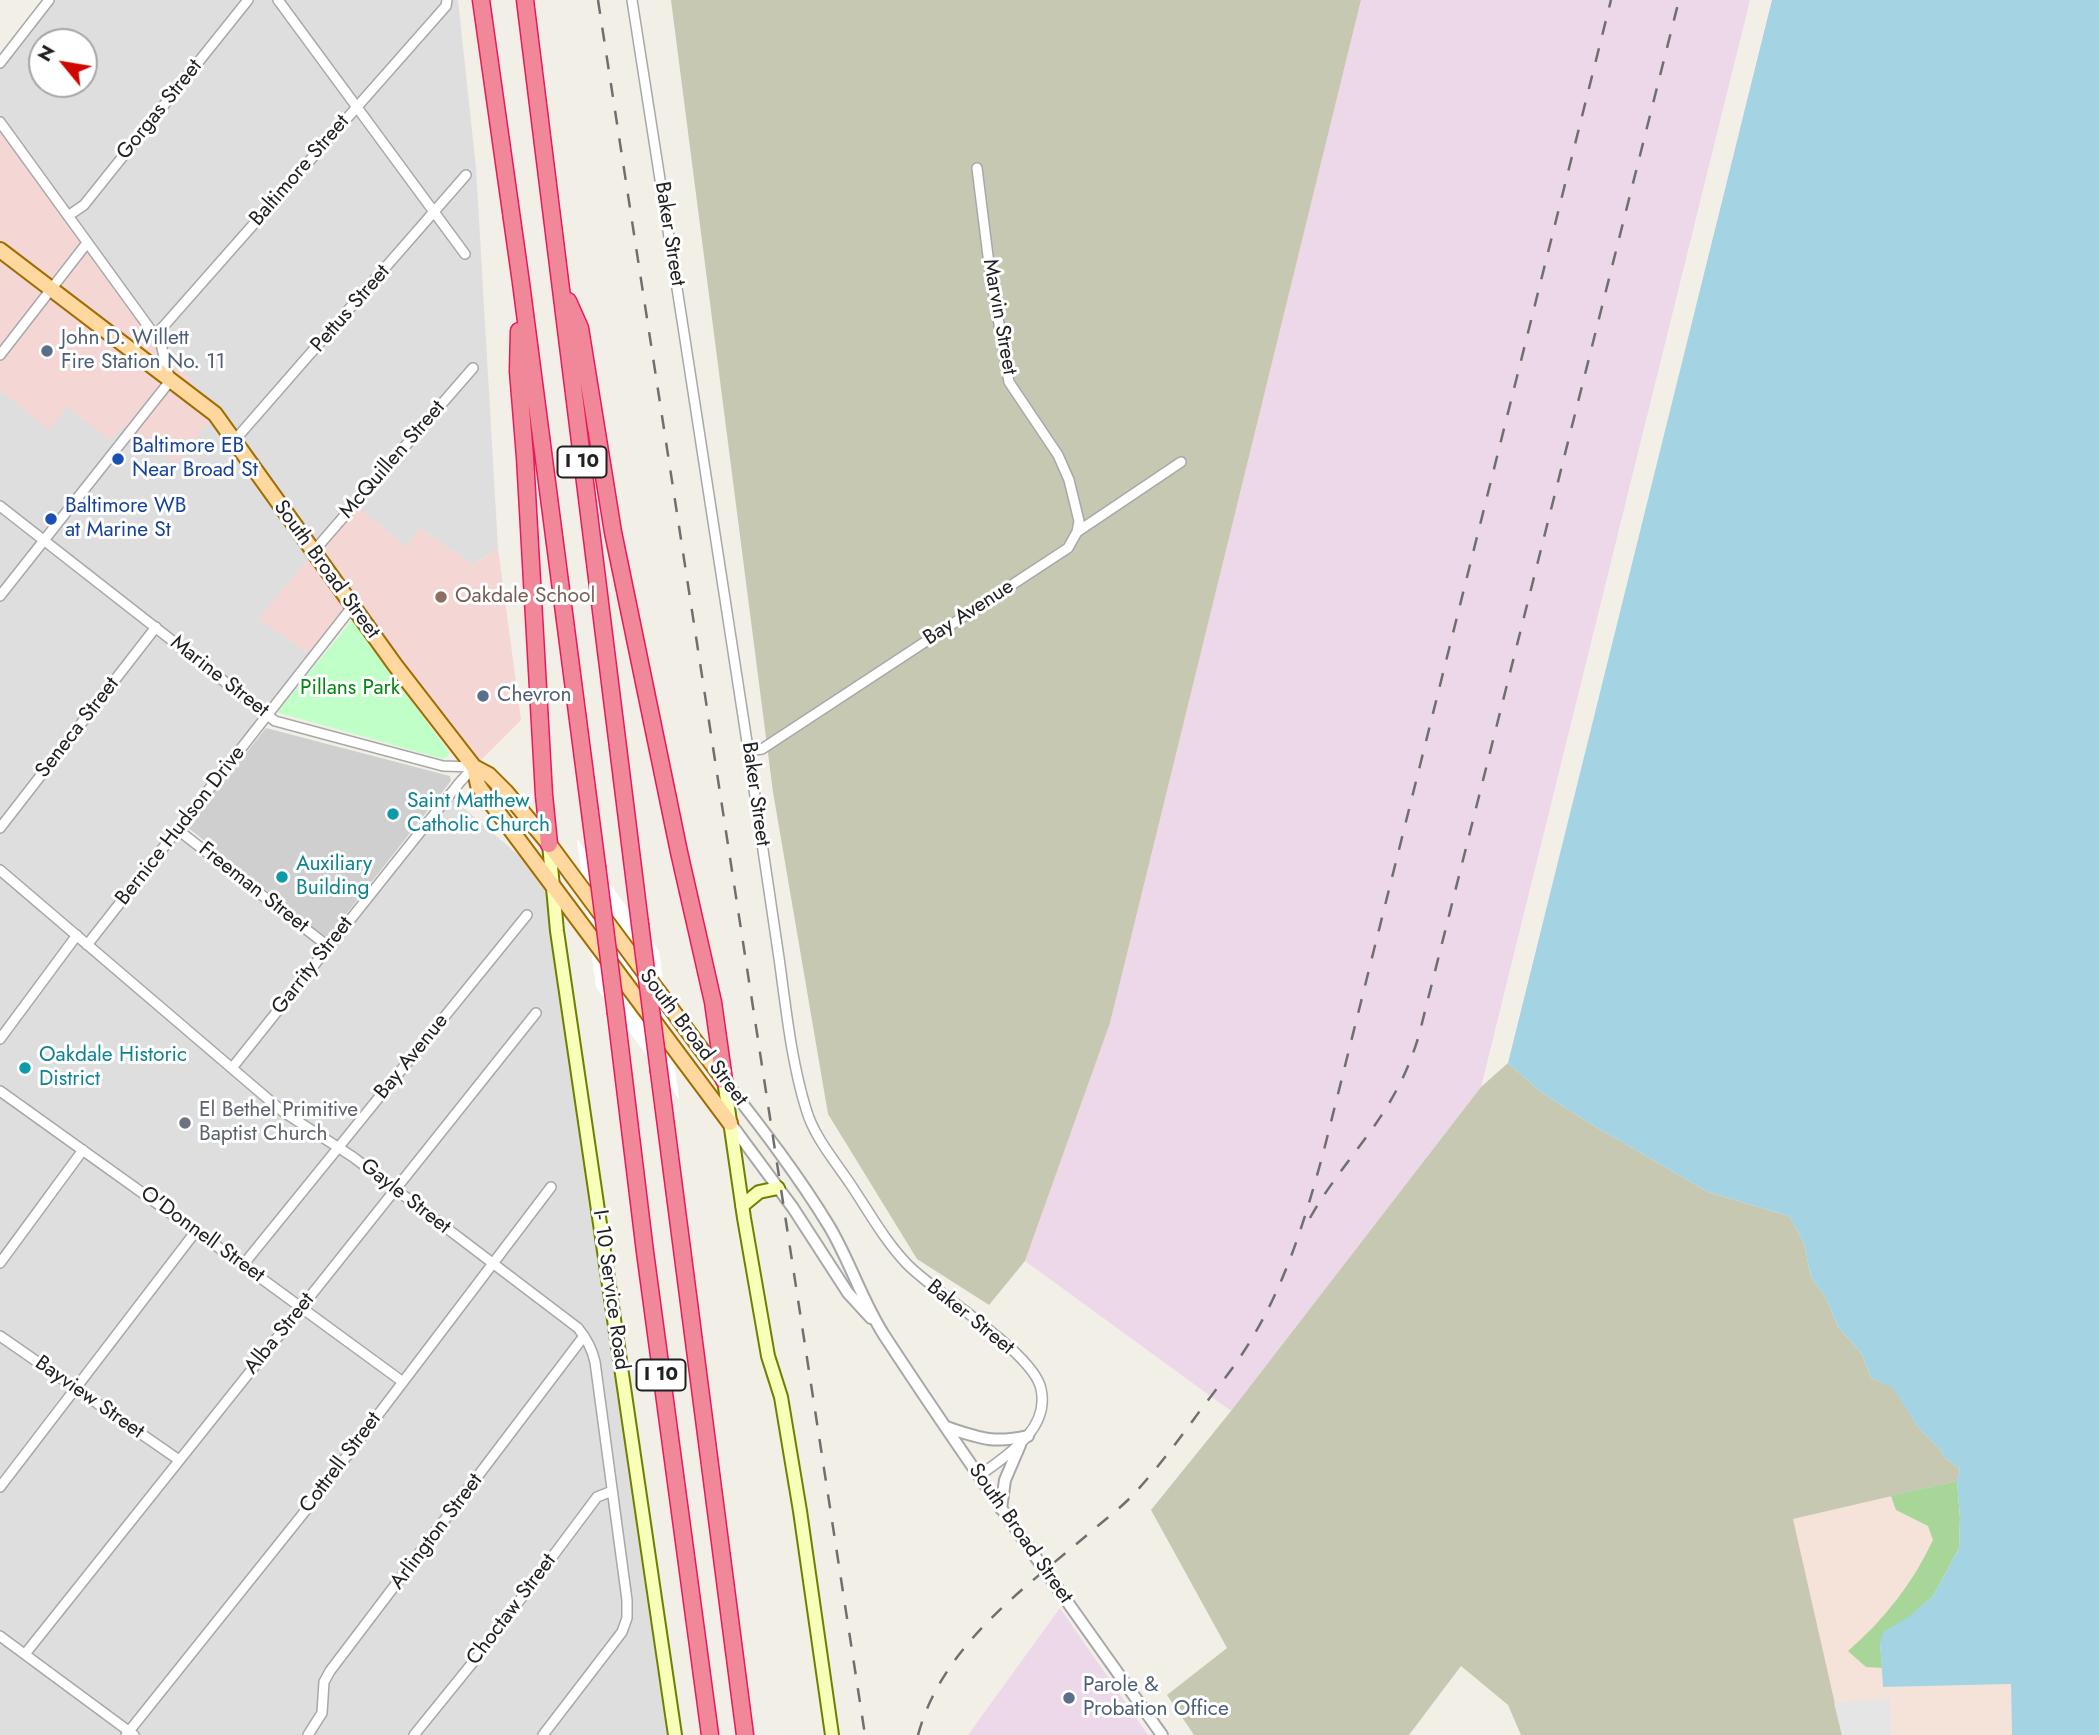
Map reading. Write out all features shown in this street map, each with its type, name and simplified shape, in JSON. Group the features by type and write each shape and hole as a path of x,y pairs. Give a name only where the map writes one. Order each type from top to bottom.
{"highway":[{"name":"I 10","path":"481,0 521,283 645,1252 710,1735"},
{"name":"I 10","path":"525,0 640,924 745,1735"},
{"path":"560,279 580,328 612,532 713,1002 724,1080"},
{"path":"521,283 517,371 525,457 549,844"}],"main road":[{"name":"South Broad Street","path":"0,250 215,414 352,607 474,767 489,775 506,792 549,844 724,1080"},
{"name":"South Broad Street","path":"474,767 482,791 730,1124"},
{"name":"I- 10 Service Road","path":"549,844 557,931 675,1735"},
{"path":"724,1080 768,1356 781,1397 800,1511 832,1735"},
{"path":"742,1206 760,1192 778,1188"}],"street":[{"path":"0,63 49,0"},
{"name":"Gorgas Street","path":"68,216 84,205 248,0"},
{"path":"278,0 465,254"},
{"name":"Baker Street","path":"632,0 788,1025 807,1114 820,1138 905,1262 923,1280 993,1334 1036,1375 1042,1402 1039,1418 1024,1441 979,1476"},
{"name":"Baltimore Street","path":"155,336 447,3"},
{"path":"0,122 161,344 170,381 0,596"},
{"name":"Marvin Street","path":"977,168 990,272 1009,382 1058,455 1069,480 1079,521 1077,532"},
{"name":"Pettus Street","path":"234,441 466,175"},
{"path":"0,355 87,243"},
{"name":"McQuillen Street","path":"313,552 473,368"},
{"name":"Bay Avenue","path":"748,751 762,749 771,744 1068,548 1077,532 1181,462"},
{"name":"Marine Street","path":"0,506 275,721 443,766 474,767"},
{"name":"Bernice Hudson Drive","path":"87,945 352,607"},
{"name":"Seneca Street","path":"0,828 156,627"},
{"name":"Garrity Street","path":"232,1068 474,767"},
{"name":"Freeman Street","path":"178,830 329,947"},
{"name":"Gayle Street","path":"0,870 282,1111 353,1157 396,1189 578,1328 584,1336"},
{"name":"Bay Avenue","path":"243,1265 527,915"},
{"path":"0,1039 77,935"},
{"name":"Alba Street","path":"25,1654 536,1013"},
{"name":"South Broad Street","path":"724,1080 830,1227 882,1331 945,1426 1162,1735"},
{"name":"O'Donnell Street","path":"0,1091 403,1382"},
{"name":"South Broad Street","path":"730,1124 778,1188 848,1293 882,1331"},
{"path":"0,1263 83,1150"},
{"name":"Cottrell Street","path":"129,1734 302,1516 551,1187"},
{"path":"0,1487 196,1231"},
{"name":"Bayview Street","path":"0,1336 179,1460"},
{"path":"543,1735 622,1632 627,1618 627,1600 595,1362 592,1348 584,1336"},
{"name":"Arlington Street","path":"308,1735 322,1713 324,1682 330,1671 584,1336"},
{"path":"945,1426 989,1441 1024,1441 1005,1480 1001,1509"},
{"name":"Choctaw Street","path":"414,1735 478,1656 597,1497 612,1491"},
{"path":"0,1636 129,1734"}],"shaded area":[{"path":"49,0 458,0 476,168 498,548 473,565 421,529 406,547 355,505 259,619 314,657 178,830 329,947 449,795 553,885 676,1735 0,1735 0,390 49,429 67,406 111,440 0,121 0,63"},
{"path":"671,0 1361,0 1110,1023 1025,1261 989,1305 917,1259 828,1114 773,792"},
{"path":"1361,0 1750,0 1481,1087 1231,1411 1025,1261 1110,1023"},
{"path":"0,115 215,414 176,465 125,425 111,440 67,407 49,430 0,390"},
{"path":"355,504 406,547 420,528 473,565 498,548 521,720 474,767 353,607 314,657 258,619"},
{"path":"266,728 450,776 451,781 329,936 324,936 187,827"},
{"path":"1508,1063 1542,1093 1708,1192 1789,1216 1804,1243 1811,1277 1826,1298 1838,1327 1862,1354 1871,1378 1893,1387 1920,1430 1941,1450 1944,1457 1960,1469 1957,1481 1793,1519 1842,1735 1521,1735 1508,1705 1461,1666 1409,1735 1194,1735 1167,1695 1227,1648 1151,1510 1231,1411 1481,1087"},
{"path":"1957,1481 1907,1618 1880,1643 1883,1687 2011,1684 2012,1735 1841,1735 1793,1519"},
{"path":"1060,1608 1148,1735 968,1735"},
{"path":"1890,1698 1891,1735 1842,1735 1834,1703"}],"green space":[{"name":"Pillans Park","path":"352,620 449,752 448,757 443,759 279,713"},
{"path":"1957,1481 1959,1548 1933,1596 1880,1643 1882,1668 1866,1667 1848,1651 1874,1627 1896,1600 1933,1540 1928,1526 1896,1510 1891,1496"}],"water":[{"path":"1772,0 2099,0 2099,1735 2012,1735 2011,1684 1883,1687 1880,1643 1883,1632 1907,1618 1933,1596 1959,1548 1957,1481 1960,1469 1944,1457 1941,1450 1920,1430 1893,1388 1871,1378 1862,1354 1838,1327 1826,1298 1811,1277 1804,1243 1789,1216 1708,1192 1542,1093 1508,1063"}],"pier":[{"path":"577,839 659,951 679,1099 596,987"}],"railway":[{"path":"598,0 865,1735"},
{"path":"918,1735 930,1702 946,1672 967,1645 1015,1596 1126,1502 1163,1460 1248,1344 1267,1312 1287,1267 1324,1150 1611,0"},
{"path":"1310,1218 1386,1108 1406,1071 1419,1035 1679,0"}],"place":[{"name":"John D. Willett Fire Station No. 11","path":"47,351"},
{"name":"Baltimore EB Near Broad St","path":"118,459"},
{"name":"Baltimore WB at Marine St","path":"51,519"},
{"name":"Oakdale School","path":"441,597"},
{"name":"Chevron","path":"483,696"},
{"name":"Saint Matthew Catholic Church","path":"393,814"},
{"name":"Auxiliary Building","path":"282,877"},
{"name":"Oakdale Historic District","path":"25,1068"},
{"name":"El Bethel Primitive Baptist Church","path":"185,1123"},
{"name":"Parole & Probation Office","path":"1069,1698"}]}
